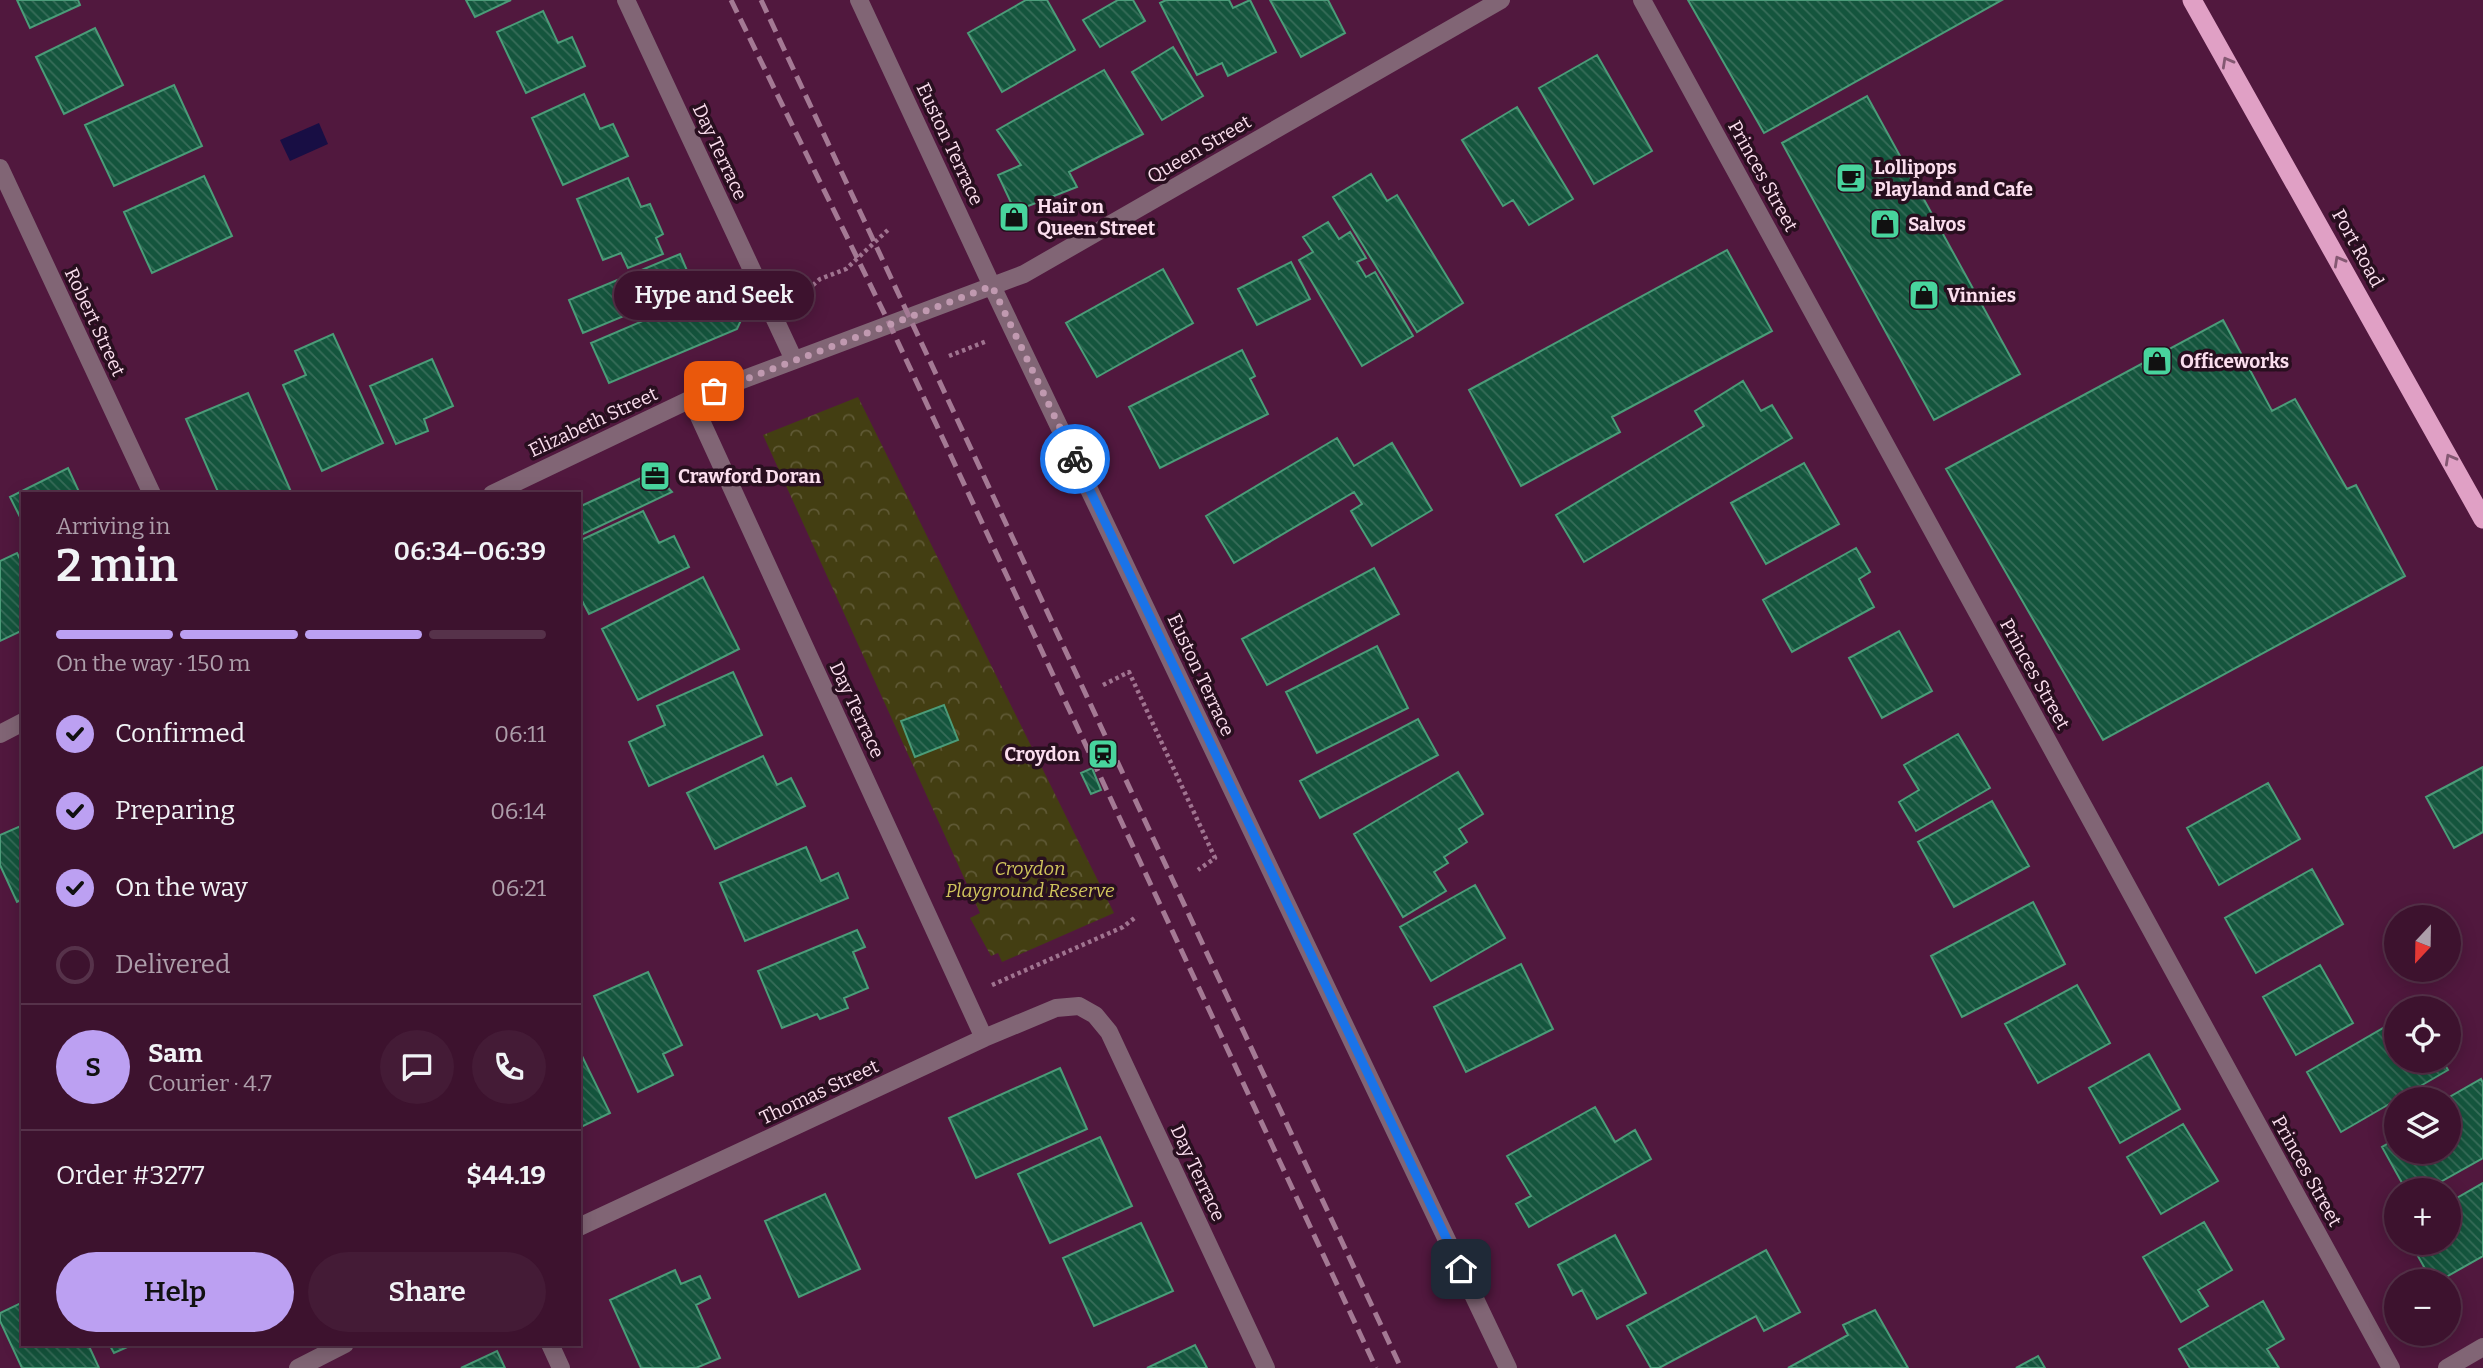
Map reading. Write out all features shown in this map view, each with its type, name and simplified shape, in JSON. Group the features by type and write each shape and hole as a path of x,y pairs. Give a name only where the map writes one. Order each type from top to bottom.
{"highway":[{"name":"Port Road","path":"2192,0 2483,519"}],"street":[{"name":"Day Terrace","path":"626,0 794,360"},
{"name":"Euston Terrace","path":"859,0 992,286 1508,1368"},
{"name":"Queen Street","path":"909,316 1024,274 1501,0"},
{"name":"Princes Street","path":"1643,0 2391,1368"},
{"name":"Robert Street","path":"0,168 151,492"},
{"name":"Elizabeth Street","path":"496,492 691,399 909,316"},
{"name":"Day Terrace","path":"691,399 984,1038"},
{"path":"0,734 21,723"},
{"name":"Day Terrace","path":"1079,1006 1095,1015 1109,1032 1266,1368"},
{"name":"Thomas Street","path":"581,1226 984,1038 1056,1008 1079,1006"},
{"path":"298,1368 341,1346"},
{"path":"551,1346 561,1368"},
{"path":"2447,1368 2483,1347"}],"path":[{"path":"797,300 820,279 846,269 890,228"},
{"path":"949,356 989,340"},
{"path":"1103,685 1129,672 1215,858 1198,870"},
{"path":"1005,978 1123,927 1137,915"}],"green space":[{"name":"Croydon Playground Reserve","path":"858,397 1114,913 1002,962 998,953 991,956 970,918 980,913 763,435"}],"shaded area":[{"path":"319,123 328,144 290,161 280,140"}],"building":[{"path":"17,0 78,0 80,5 30,28"},
{"path":"466,0 511,0 475,17"},
{"path":"1026,0 1047,0 1075,50 1002,92 968,33"},
{"path":"1118,0 1133,0 1145,21 1100,47 1083,20"},
{"path":"1166,0 1229,0 1233,8 1250,0 1276,52 1228,76 1222,63 1197,75 1160,3"},
{"path":"1270,0 1328,0 1345,33 1301,57"},
{"path":"1688,0 2002,0 1764,133"},
{"path":"543,11 558,43 572,37 585,66 526,93 497,32"},
{"path":"95,28 123,85 64,114 36,57"},
{"path":"1173,47 1203,96 1162,120 1132,72"},
{"path":"1597,55 1652,151 1594,184 1539,88"},
{"path":"1104,70 1143,134 1069,172 1077,187 1014,209 998,175 1021,165 997,130"},
{"path":"174,85 202,146 114,186 85,125"},
{"path":"584,94 600,129 613,124 628,156 563,185 532,118"},
{"path":"1867,96 2020,374 1934,420 1782,143"},
{"path":"1517,107 1573,199 1529,225 1513,200 1503,206 1462,140"},
{"path":"1371,174 1387,201 1397,195 1463,303 1417,332 1333,197"},
{"path":"204,176 232,236 152,273 124,212"},
{"path":"628,178 641,207 650,204 663,234 656,238 663,254 628,268 621,253 603,260 577,199"},
{"path":"1328,222 1339,239 1350,232 1366,258 1357,262 1366,277 1375,272 1413,336 1362,366 1299,260 1313,252 1303,237"},
{"path":"1727,250 1772,331 1612,417 1620,432 1521,486 1469,390"},
{"path":"680,254 694,287 583,333 569,300"},
{"path":"1291,262 1310,299 1257,325 1238,289"},
{"path":"1163,269 1193,323 1097,377 1066,323"},
{"path":"725,279 742,318 737,329 609,383 591,343 692,300 690,294"},
{"path":"2223,320 2272,411 2295,399 2347,489 2356,485 2405,576 2103,740 1946,469"},
{"path":"333,334 383,443 322,471 283,385 306,375 295,351"},
{"path":"1242,350 1255,376 1250,379 1268,414 1160,468 1129,407"},
{"path":"432,359 453,406 424,419 428,431 396,444 370,386"},
{"path":"1743,381 1761,411 1772,405 1792,438 1584,562 1556,515 1704,426 1695,411"},
{"path":"248,393 291,492 218,492 186,419"},
{"path":"1337,438 1354,466 1392,443 1432,510 1372,546 1351,511 1362,504 1354,492 1234,563 1206,516"},
{"path":"1804,463 1839,524 1766,564 1731,503"},
{"path":"68,468 79,492 21,492 21,519 10,497"},
{"path":"654,472 672,492 581,535 581,506"},
{"path":"643,511 659,543 674,536 689,567 589,614 581,599 581,540"},
{"path":"1856,548 1870,572 1859,579 1874,607 1792,652 1763,600"},
{"path":"17,553 21,561 21,631 0,641 0,561"},
{"path":"1374,568 1399,614 1267,685 1242,639"},
{"path":"703,577 739,649 638,700 602,629"},
{"path":"1899,631 1932,691 1882,718 1849,658"},
{"path":"1377,646 1408,708 1317,753 1286,692"},
{"path":"733,672 762,735 649,786 629,742 665,725 657,706"},
{"path":"944,705 958,740 915,757 901,721"},
{"path":"1418,719 1438,755 1320,818 1300,781"},
{"path":"1958,734 1990,788 1916,831 1899,802 1919,790 1904,765"},
{"path":"763,756 777,785 791,778 805,806 715,849 687,793"},
{"path":"2483,767 2483,832 2454,848 2426,797"},
{"path":"1092,768 1101,790 1091,794 1081,773"},
{"path":"1458,772 1483,814 1459,829 1467,842 1444,857 1448,863 1434,872 1446,891 1403,917 1354,834"},
{"path":"2268,783 2300,839 2219,885 2187,828"},
{"path":"1992,801 2029,866 1954,907 1918,842"},
{"path":"21,826 21,900 17,902 0,865 0,835"},
{"path":"806,847 821,881 838,873 848,898 745,941 720,883"},
{"path":"2312,869 2343,924 2256,973 2225,918"},
{"path":"1475,885 1505,938 1431,981 1400,927"},
{"path":"2033,902 2065,964 1962,1017 1931,956"},
{"path":"857,930 865,947 853,952 868,988 844,998 848,1008 820,1019 817,1014 782,1028 758,971"},
{"path":"1521,964 1553,1029 1466,1072 1434,1007"},
{"path":"2320,965 2353,1023 2296,1055 2263,997"},
{"path":"648,972 682,1045 663,1054 673,1075 638,1092 594,996"},
{"path":"2077,985 2110,1043 2038,1083 2005,1024"},
{"path":"2384,1028 2384,1073 2443,1073 2419,1087 2384,1087 2384,1107 2341,1132 2307,1072"},
{"path":"581,1054 610,1113 581,1127"},
{"path":"2149,1054 2180,1109 2120,1143 2089,1088"},
{"path":"1060,1068 1087,1129 976,1178 949,1118"},
{"path":"2481,1079 2483,1083 2483,1158 2447,1178 2399,1178 2391,1164 2461,1164 2461,1090"},
{"path":"1595,1107 1615,1142 1635,1130 1651,1159 1529,1227 1516,1204 1531,1196 1507,1156"},
{"path":"2183,1124 2218,1181 2161,1214 2127,1157"},
{"path":"1100,1137 1132,1206 1050,1243 1018,1174"},
{"path":"2483,1183 2483,1256 2460,1269 2425,1269 2417,1255 2461,1255 2461,1196"},
{"path":"825,1194 860,1269 799,1297 765,1221"},
{"path":"2204,1222 2232,1270 2198,1290 2208,1306 2181,1322 2143,1257"},
{"path":"1141,1223 1173,1291 1094,1326 1063,1258"},
{"path":"1615,1235 1646,1293 1597,1319 1582,1290 1573,1295 1558,1265"},
{"path":"1766,1250 1800,1312 1764,1331 1756,1316 1659,1368 1651,1368 1627,1326"},
{"path":"675,1270 681,1284 700,1276 710,1298 696,1305 720,1358 696,1368 641,1368 610,1300"},
{"path":"2263,1301 2284,1339 2267,1349 2279,1368 2190,1368 2179,1349"},
{"path":"21,1303 21,1346 89,1346 99,1368 22,1368 0,1321 0,1313"},
{"path":"1875,1310 1908,1368 1788,1368 1848,1335 1843,1325"},
{"path":"1195,1345 1207,1368 1147,1368"},
{"path":"110,1346 130,1346 114,1353"},
{"path":"497,1351 505,1368 461,1368"},
{"path":"2038,1356 2045,1368 2016,1368"}],"railway":[{"path":"731,0 889,323 1376,1368"},
{"path":"761,0 1401,1368"}],"way so far":[{"path":"714,391 992,286 1075,459"}],"place":[{"name":"Lollipops Playland and Cafe","path":"1851,178"},
{"name":"Hair on Queen Street","path":"1014,217"},
{"name":"Salvos","path":"1885,224"},
{"name":"Vinnies","path":"1924,295"},
{"name":"Officeworks","path":"2157,361"},
{"name":"Hype and Seek","path":"714,391"},
{"name":"Crawford Doran","path":"655,476"},
{"name":"Croydon","path":"1103,754"}],"route":[{"path":"1075,459 1461,1269"}]}
